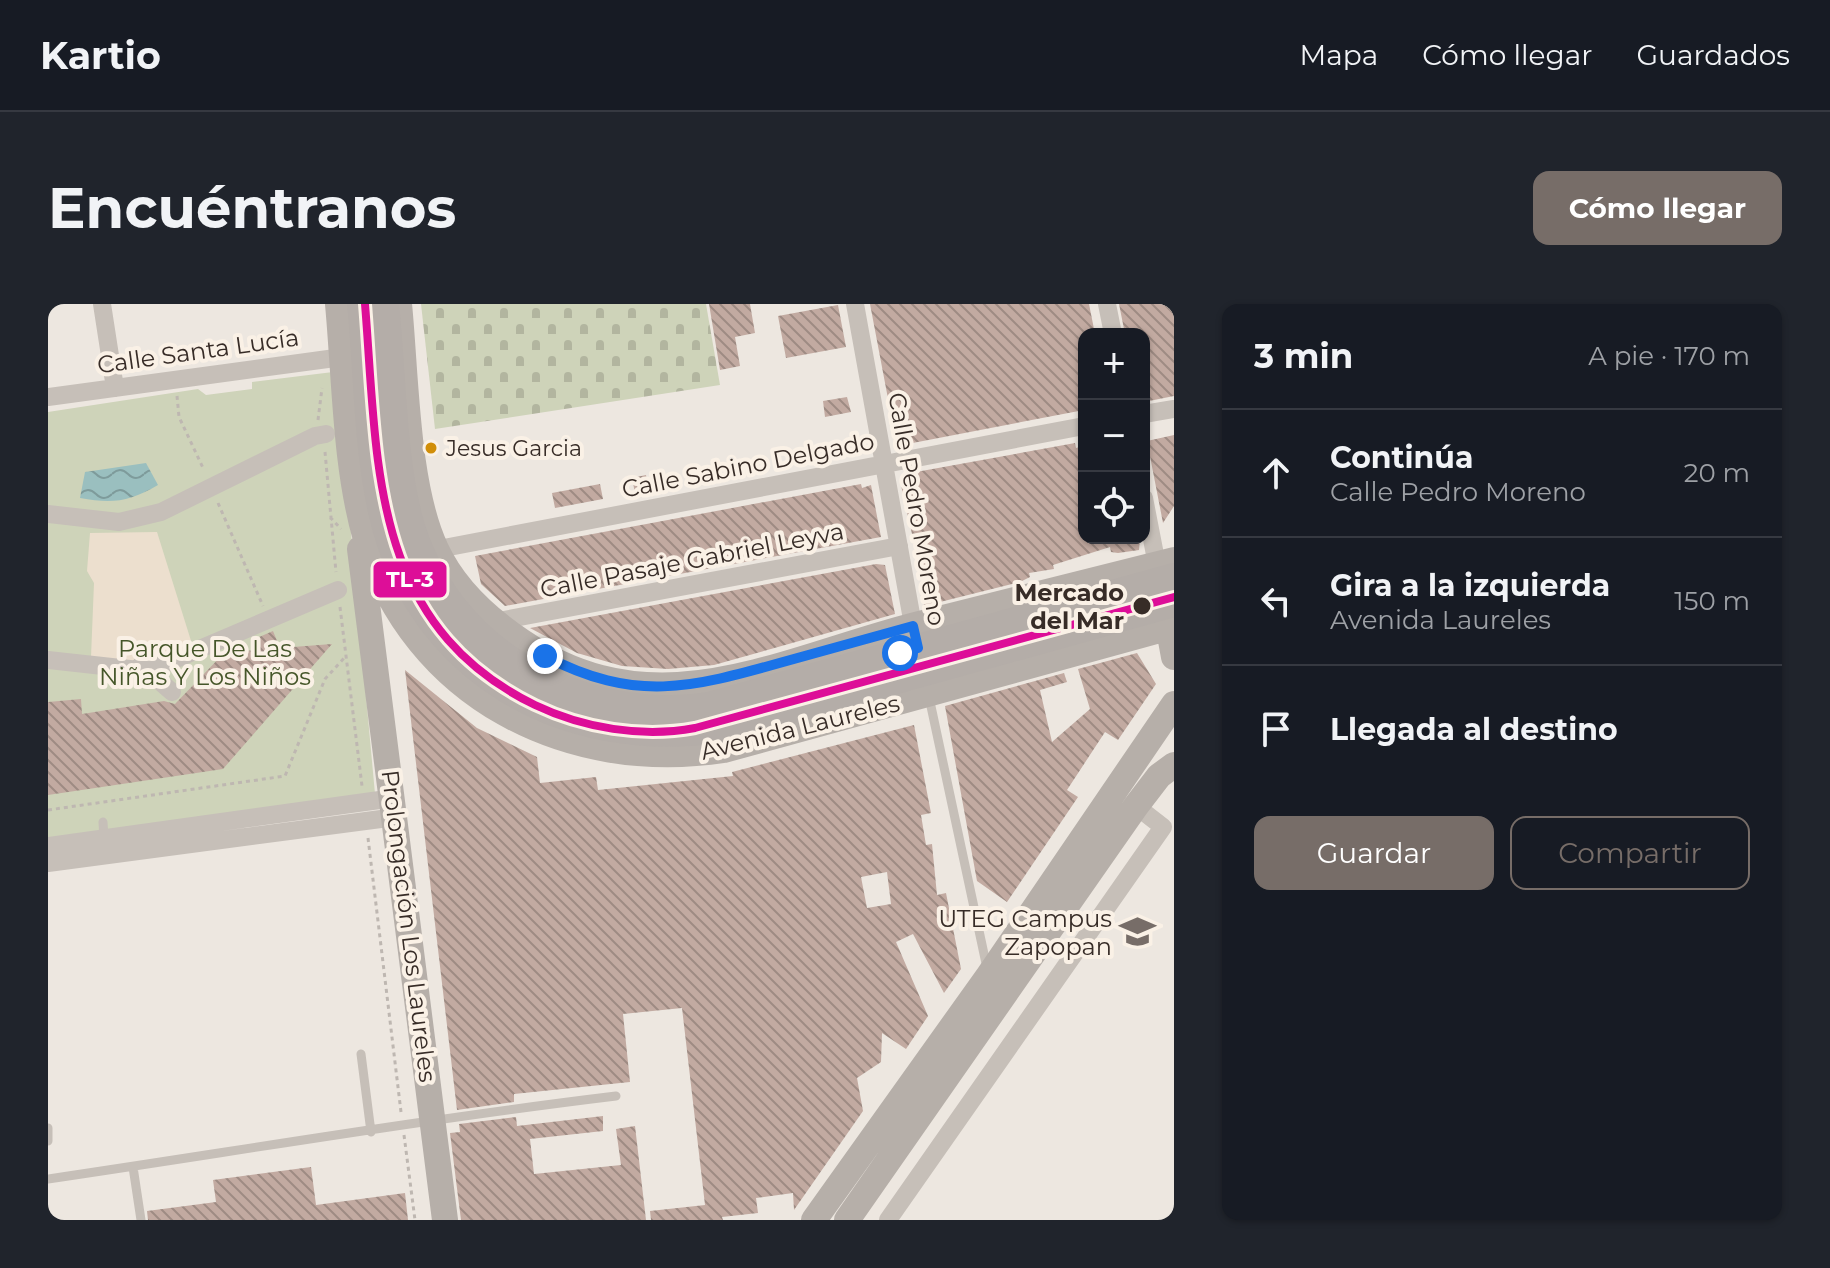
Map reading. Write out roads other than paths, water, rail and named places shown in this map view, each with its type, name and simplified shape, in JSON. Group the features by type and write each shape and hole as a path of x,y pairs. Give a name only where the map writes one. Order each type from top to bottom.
{"main road":[{"name":"Avenida Laureles","path":"338,304 373,353"},
{"name":"Avenida Laureles","path":"361,304 404,498 463,617 516,665 576,695 653,711 709,706 921,660 1168,593"},
{"name":"Avenida Laureles","path":"385,304 373,353 360,515 374,562 406,622 438,661 485,700 553,736 609,752 670,757 724,750 921,660"},
{"name":"Avenida Laureles","path":"399,304 373,353 378,488 388,534 403,573 425,611 453,646 523,698 586,724 613,731 669,735 720,729 921,660 1168,593"},
{"name":"Prolongación Los Laureles","path":"360,515 360,562 395,808 445,1220"},
{"name":"Avenida Laureles","path":"429,551 493,622 573,670 605,680 654,688 921,660"},
{"path":"1168,593 1174,657"},
{"path":"372,633 389,619 406,622"},
{"path":"814,1220 989,975 1174,704"},
{"path":"852,1213 1136,806 1159,776 1174,765"}],"street":[{"path":"102,304 115,388"},
{"name":"Calle Pedro Moreno","path":"855,304 921,660"},
{"path":"1107,304 1112,328"},
{"name":"Calle Santa Lucía","path":"48,397 373,353"},
{"path":"1150,413 1174,409"},
{"name":"Calle Sabino Delgado","path":"429,551 1078,427"},
{"path":"48,514 119,522 161,512 323,435"},
{"path":"1150,522 1168,593"},
{"name":"Calle Pasaje Gabriel Leyva","path":"493,622 899,546"},
{"path":"48,660 144,667 338,590"},
{"path":"144,667 172,692"},
{"path":"888,1220 1163,827 1136,806"},
{"path":"48,846 103,830 395,808"},
{"path":"48,863 395,808"},
{"path":"1022,968 1048,988"},
{"path":"982,1026 1010,1044"},
{"path":"852,1213 881,1220"}],"lane":[{"name":"Calle Pedro Moreno","path":"921,660 989,975 998,1002"},
{"path":"361,1054 371,1132"},
{"path":"48,1179 616,1096"},
{"path":"48,1128 48,1141"},
{"path":"133,1167 141,1220"}],"water":[{"path":"146,463 158,485 148,491 120,500 80,498 85,472"}],"place":[{"name":"Jesus Garcia","path":"431,448"},
{"name":"Mercado del Mar","path":"1142,606"},
{"name":"UTEG Campus Zapopan","path":"1138,932"}],"park label":[{"name":"Parque De Las Niñas Y Los Niños","path":"205,662"}]}
